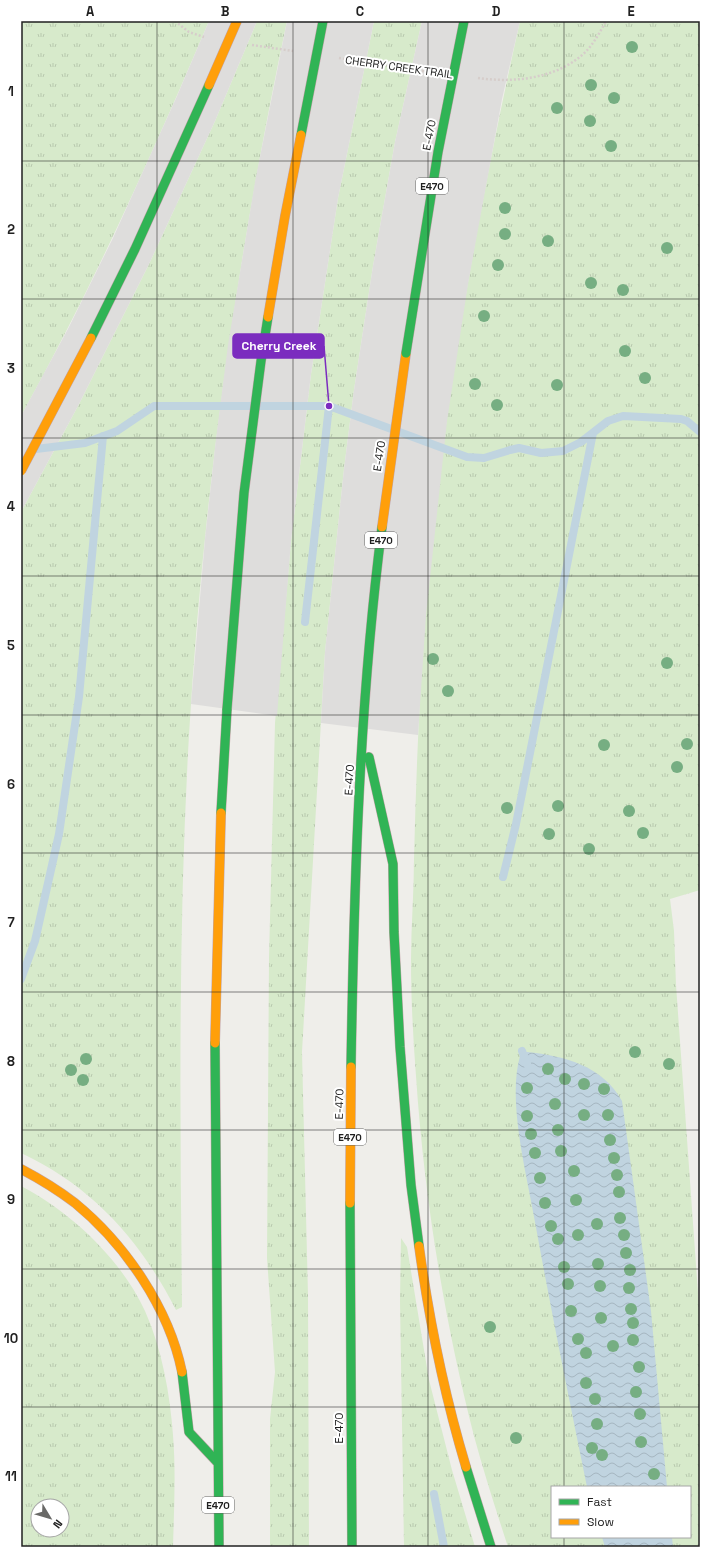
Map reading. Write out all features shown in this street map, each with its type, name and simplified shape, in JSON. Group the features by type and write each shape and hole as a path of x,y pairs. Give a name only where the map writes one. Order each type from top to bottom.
{"highway":[{"path":"21,471 60,399 115,291 237,21"},
{"name":"E470","path":"219,1547 215,1070 216,963 219,843 227,709 244,493 261,361 285,216 323,21"},
{"name":"E-470","path":"352,1547 352,1000 363,728 369,650 390,460 432,183 464,21"},
{"path":"363,728 393,864 394,932 400,1047 412,1185 423,1272 443,1376 458,1440 490,1547"},
{"path":"21,1169 62,1193 94,1219 118,1245 138,1271 161,1311 178,1357 184,1384 189,1432 218,1463"}],"path":[{"path":"175,21 189,32 210,38"},
{"path":"475,78 501,81 520,79 546,74 566,66 588,50 606,21"},
{"path":"251,45 296,52"},
{"name":"CHERRY CREEK TRAIL","path":"334,58 435,72"}],"green space":[{"path":"21,21 209,21 166,121 97,270 21,416"},
{"path":"257,21 287,21 253,198 224,376 203,555 195,645 185,807 181,950 180,1093 182,1307 176,1310 147,1261 112,1218 92,1199 70,1182 47,1166 21,1153 21,512 79,404 149,264 215,121"},
{"path":"374,21 422,21 395,142 373,266 354,390 344,469 325,652 302,1052 308,1295 309,1547 270,1547 270,1419 275,1372 267,1258 269,958 275,723 291,541 311,374 338,198"},
{"path":"520,21 700,21 700,890 670,899 674,931 676,985 700,1321 700,1547 508,1547 482,1464 463,1392 453,1347 430,1212 420,1121 413,1032 411,975 411,935 419,709 425,619 440,468 462,318 489,169"},
{"path":"21,1186 58,1209 93,1239 123,1273 145,1311 161,1356 170,1404 175,1477 173,1547 21,1547"},
{"path":"401,1238 407,1247 429,1380 452,1470 475,1547 404,1547 400,1301"}],"water":[{"path":"527,1052 555,1056 582,1065 594,1071 604,1079 614,1089 622,1101 651,1311 667,1486 587,1486 523,1161 517,1116 516,1095 520,1056"},
{"path":"602,1538 672,1538 673,1547 605,1547"}],"pier":[{"path":"209,21 257,21 215,121 149,264 79,404 21,512 21,416 69,327 113,238"},
{"path":"287,21 374,21 338,198 311,374 291,541 277,716 191,704 205,539 228,345 255,182"},
{"path":"422,21 520,21 502,99 468,284 447,421 426,615 418,735 321,723 325,652 344,469 354,390 373,266 395,142"}],"waterway":[{"path":"36,449 85,443 117,431 154,406 329,406 467,457 484,458 519,448 541,453 563,451 581,442 608,421 623,416 681,419 687,421 700,432"},
{"path":"305,622 329,406"},
{"path":"503,877 516,824 593,433"},
{"path":"21,979 35,941 59,834 79,697 103,436"},
{"path":"522,1051 527,1064"},
{"path":"434,1494 444,1547"}],"traffic: fast":[{"path":"301,135 323,21"},
{"path":"406,353 438,152 464,21"},
{"path":"91,338 135,249 209,85"},
{"path":"227,709 244,493 268,317"},
{"path":"351,1067 359,797 368,662 382,527"},
{"path":"221,813 227,709"},
{"path":"369,757 393,864 394,932 400,1047 411,1185 419,1246"},
{"path":"215,1043 219,1547"},
{"path":"350,1203 352,1547"},
{"path":"182,1372 189,1432 218,1463"},
{"path":"466,1467 491,1547"}],"traffic: slow":[{"path":"209,85 237,21"},
{"path":"268,317 285,216 301,135"},
{"path":"21,471 91,338"},
{"path":"382,527 406,353"},
{"path":"215,1043 221,813"},
{"path":"350,1203 351,1067"},
{"path":"21,1169 49,1185 75,1203 111,1238 127,1258 156,1301 176,1348 182,1372"},
{"path":"419,1246 438,1358 466,1467"}],"place":[{"name":"Cherry Creek","path":"329,406"}]}
